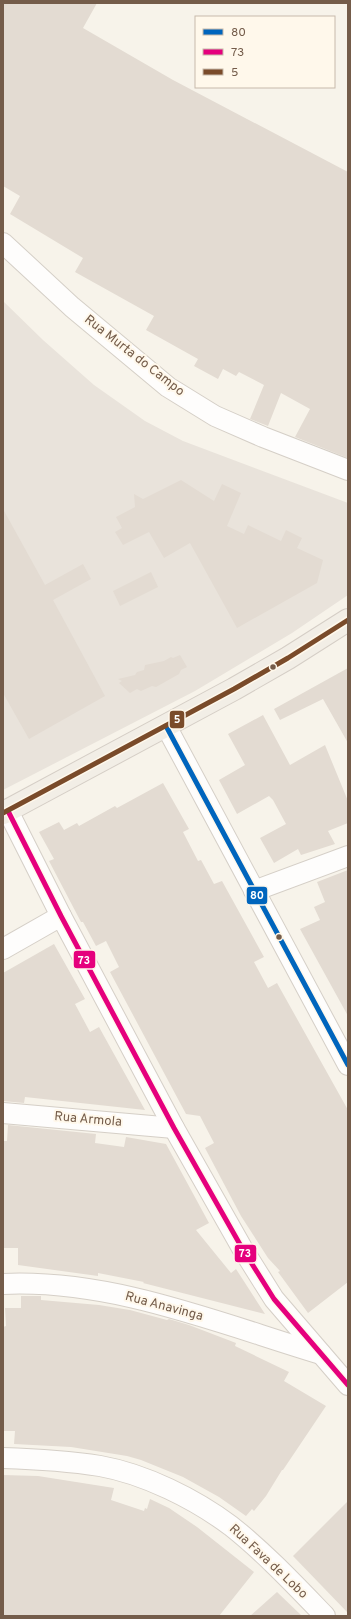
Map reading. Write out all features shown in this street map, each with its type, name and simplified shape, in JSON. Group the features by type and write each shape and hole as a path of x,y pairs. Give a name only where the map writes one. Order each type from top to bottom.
{"main road":[{"path":"5,812 166,726 288,658 348,620"}],"street":[{"name":"Rua Murta do Campo","path":"3,243 72,307 168,387 215,416 263,437 348,470"},
{"path":"166,726 348,1065"},
{"path":"5,812 174,1128 242,1248 274,1299 348,1385"},
{"path":"254,891 348,856"},
{"path":"3,949 61,916"},
{"name":"Rua Armola","path":"3,1113 174,1128"},
{"name":"Rua Anavinga","path":"3,1284 52,1285 114,1294 183,1310 321,1354"},
{"name":"Rua Fava de Lobo","path":"3,1458 43,1459 100,1466 151,1481 194,1502 230,1526 268,1558 325,1616"}],"shaded area":[{"path":"3,301 43,340 94,385 145,421 183,441 348,503 348,595 292,633 195,691 3,790"}],"building":[{"path":"3,3 97,3 83,28 173,80 348,172 348,458 295,437 310,409 281,393 268,426 250,419 264,385 239,372 236,376 223,369 218,379 194,366 198,359 146,330 154,316 75,272 83,258 10,214 20,196 3,186"},
{"path":"181,480 214,501 222,484 241,493 227,526 244,534 248,525 281,541 286,530 302,538 297,548 323,560 317,583 237,628 190,543 164,558 149,532 123,545 115,532 122,528 116,517 135,507 134,494 143,499"},
{"path":"3,509 45,585 83,564 91,579 53,600 105,696 29,739 3,693"},
{"path":"151,572 158,587 120,606 113,591"},
{"path":"180,655 187,667 181,670 179,674 156,687 152,686 141,691 137,689 130,693 119,683 122,681 118,679 135,675 137,672 144,670 145,665 164,661 171,657 173,658"},
{"path":"348,668 348,743 323,699 280,720 274,709"},
{"path":"263,715 290,765 325,745 348,801 348,823 328,831 335,844 301,855 298,849 274,863 260,838 286,824 273,800 269,796 237,814 219,780 245,765 228,734"},
{"path":"163,783 189,829 183,832 198,861 201,860 214,884 222,881 264,957 254,962 268,988 277,983 348,1110 348,1282 308,1313 278,1272 280,1271 268,1258 241,1216 205,1148 214,1143 200,1116 186,1114 110,972 119,967 106,941 96,946 83,922 81,922 49,861 54,859 39,832 59,822 64,830 77,823 79,826 115,806 117,808"},
{"path":"348,870 348,1016 300,929 320,920 314,907 325,902 317,882"},
{"path":"54,944 85,999 75,1004 90,1032 99,1027 145,1110 25,1097 24,1103 3,1101 3,973"},
{"path":"8,1125 96,1134 95,1143 124,1147 126,1137 166,1144 209,1223 196,1230 231,1273 236,1269 265,1314 143,1283 144,1282 98,1273 98,1276 18,1265 18,1248 3,1248 3,1141 7,1141"},
{"path":"21,1296 41,1296 41,1300 99,1305 130,1310 189,1325 236,1343 235,1346 289,1372 284,1381 326,1406 266,1496 254,1511 252,1509 246,1516 219,1497 183,1477 141,1460 127,1456 71,1447 14,1444 15,1431 3,1431 3,1327 6,1326 5,1308 21,1308"},
{"path":"3,1475 38,1476 114,1488 111,1500 144,1511 145,1508 147,1509 150,1499 169,1508 197,1527 254,1572 219,1616 3,1616"},
{"path":"348,1501 348,1613 293,1556"},
{"path":"277,1592 302,1616 250,1616"}],"transit line":[{"name":"5","path":"3,813 234,689 288,658 348,620"},
{"name":"80","path":"166,726 348,1065"},
{"name":"73","path":"8,811 61,916 174,1128 242,1248 274,1299 348,1385"}]}
